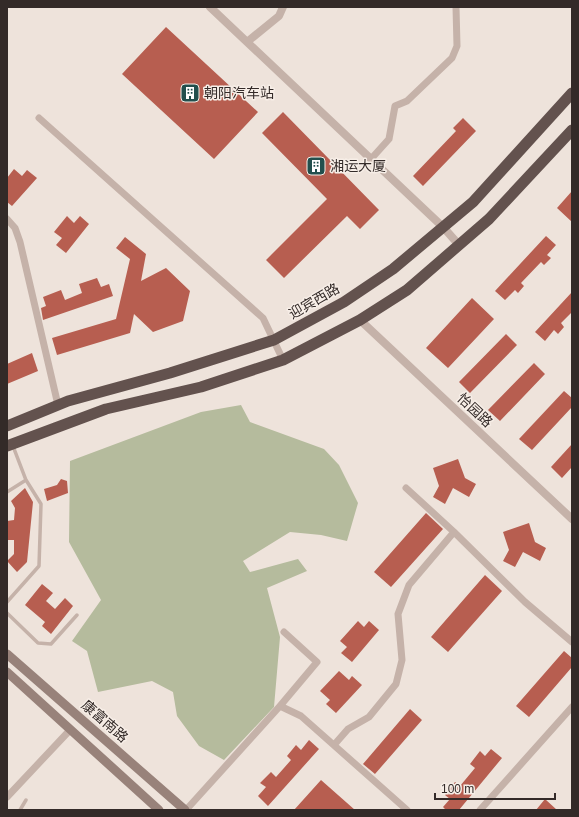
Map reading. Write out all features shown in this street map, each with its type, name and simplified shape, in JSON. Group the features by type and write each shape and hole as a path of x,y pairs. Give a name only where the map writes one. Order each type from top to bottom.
{"highway":[{"name":"迎宾西路","path":"7,426 58,405 170,373 274,340 344,302 393,269 444,228 472,202 572,93"},
{"path":"9,445 106,409 201,387 283,360 360,320 407,290 489,219 572,130"}],"main road":[{"name":"康富南路","path":"7,654 185,810"},
{"name":"康富南路","path":"7,672 158,810"}],"street":[{"path":"210,7 444,228 459,245"},
{"path":"247,42 279,16 283,7"},
{"path":"371,159 389,139 395,106 407,101 452,58 457,46 456,7"},
{"path":"39,118 263,318 283,360"},
{"path":"7,219 15,228 20,242 58,405"},
{"name":"怡园路","path":"360,320 572,519"},
{"path":"406,488 454,532 525,602 572,642"},
{"path":"334,745 348,729 369,717 396,684 402,660 398,614 409,585 454,532"},
{"path":"185,810 280,706 317,662 284,632"},
{"path":"280,706 301,716 407,810"},
{"path":"480,810 572,707"},
{"path":"7,797 70,730"}],"lane":[{"path":"7,602 39,566 41,504 26,480 9,445"},
{"path":"7,492 26,480"},
{"path":"7,612 38,643 51,644 77,615"},
{"path":"20,810 26,800"}],"green space":[{"path":"241,405 250,422 324,449 339,465 358,503 347,541 321,535 290,532 243,561 250,572 298,559 307,571 267,588 280,637 274,707 224,760 199,746 177,716 173,692 152,681 98,692 87,651 72,641 101,600 69,542 70,461 201,412"}],"building":[{"name":"朝阳汽车站","path":"166,27 258,112 214,159 122,74"},
{"name":"湘运大厦","path":"283,112 379,210 360,229 347,216 284,278 266,260 327,199 262,133"},
{"path":"463,118 476,131 423,186 413,176 456,131 453,128"},
{"path":"14,169 22,176 27,170 37,178 12,206 7,202 7,178"},
{"path":"572,191 572,222 557,208"},
{"path":"67,216 74,223 80,216 89,224 66,253 56,245 62,238 54,232"},
{"path":"546,236 556,245 547,255 551,258 544,265 541,262 521,283 524,286 518,293 515,290 505,300 495,291"},
{"path":"125,237 146,254 141,281 166,268 190,291 183,321 153,332 134,314 130,333 57,355 52,338 116,319 130,259 116,248"},
{"path":"97,278 101,287 109,284 113,296 43,320 41,308 46,306 43,297 61,290 65,300 82,293 79,284"},
{"path":"572,292 572,312 561,323 564,327 558,334 554,330 545,341 535,332"},
{"path":"472,298 494,319 448,368 426,348"},
{"path":"506,334 517,345 470,393 459,382"},
{"path":"32,353 38,371 7,384 7,364"},
{"path":"534,363 545,374 500,421 488,410"},
{"path":"564,391 572,398 572,407 532,450 519,439"},
{"path":"572,444 572,467 562,478 551,467"},
{"path":"458,459 465,478 476,484 469,497 453,488 445,504 433,497 439,486 433,468"},
{"path":"61,479 67,481 68,493 47,501 44,489 57,485"},
{"path":"25,488 33,502 27,562 17,572 7,561 14,554 14,540 7,540 7,521 14,520 15,508 11,501"},
{"path":"426,513 443,529 391,587 374,572"},
{"path":"529,523 535,542 546,548 540,561 523,552 515,567 503,561 509,550 503,532"},
{"path":"485,575 502,591 448,652 431,637"},
{"path":"42,584 53,593 46,601 55,609 65,598 73,606 51,634 42,626 45,622 25,605"},
{"path":"358,621 364,627 369,621 379,630 352,662 341,653 347,647 340,641"},
{"path":"564,651 572,658 572,667 529,717 516,706"},
{"path":"339,671 349,680 352,676 362,685 336,713 326,704 330,700 320,691"},
{"path":"410,709 422,720 375,774 363,764"},
{"path":"309,740 319,749 268,806 258,796 266,787 260,783 271,772 276,777 291,760 287,756 296,745 301,750"},
{"path":"491,749 502,758 459,810 446,810 443,807 450,799 445,795 455,782 460,786 475,768 470,764 480,751 485,756"},
{"path":"321,780 355,810 294,810"},
{"path":"545,799 557,810 536,810"}],"place":[{"name":"朝阳汽车站","path":"190,93"},
{"name":"湘运大厦","path":"316,166"}]}
